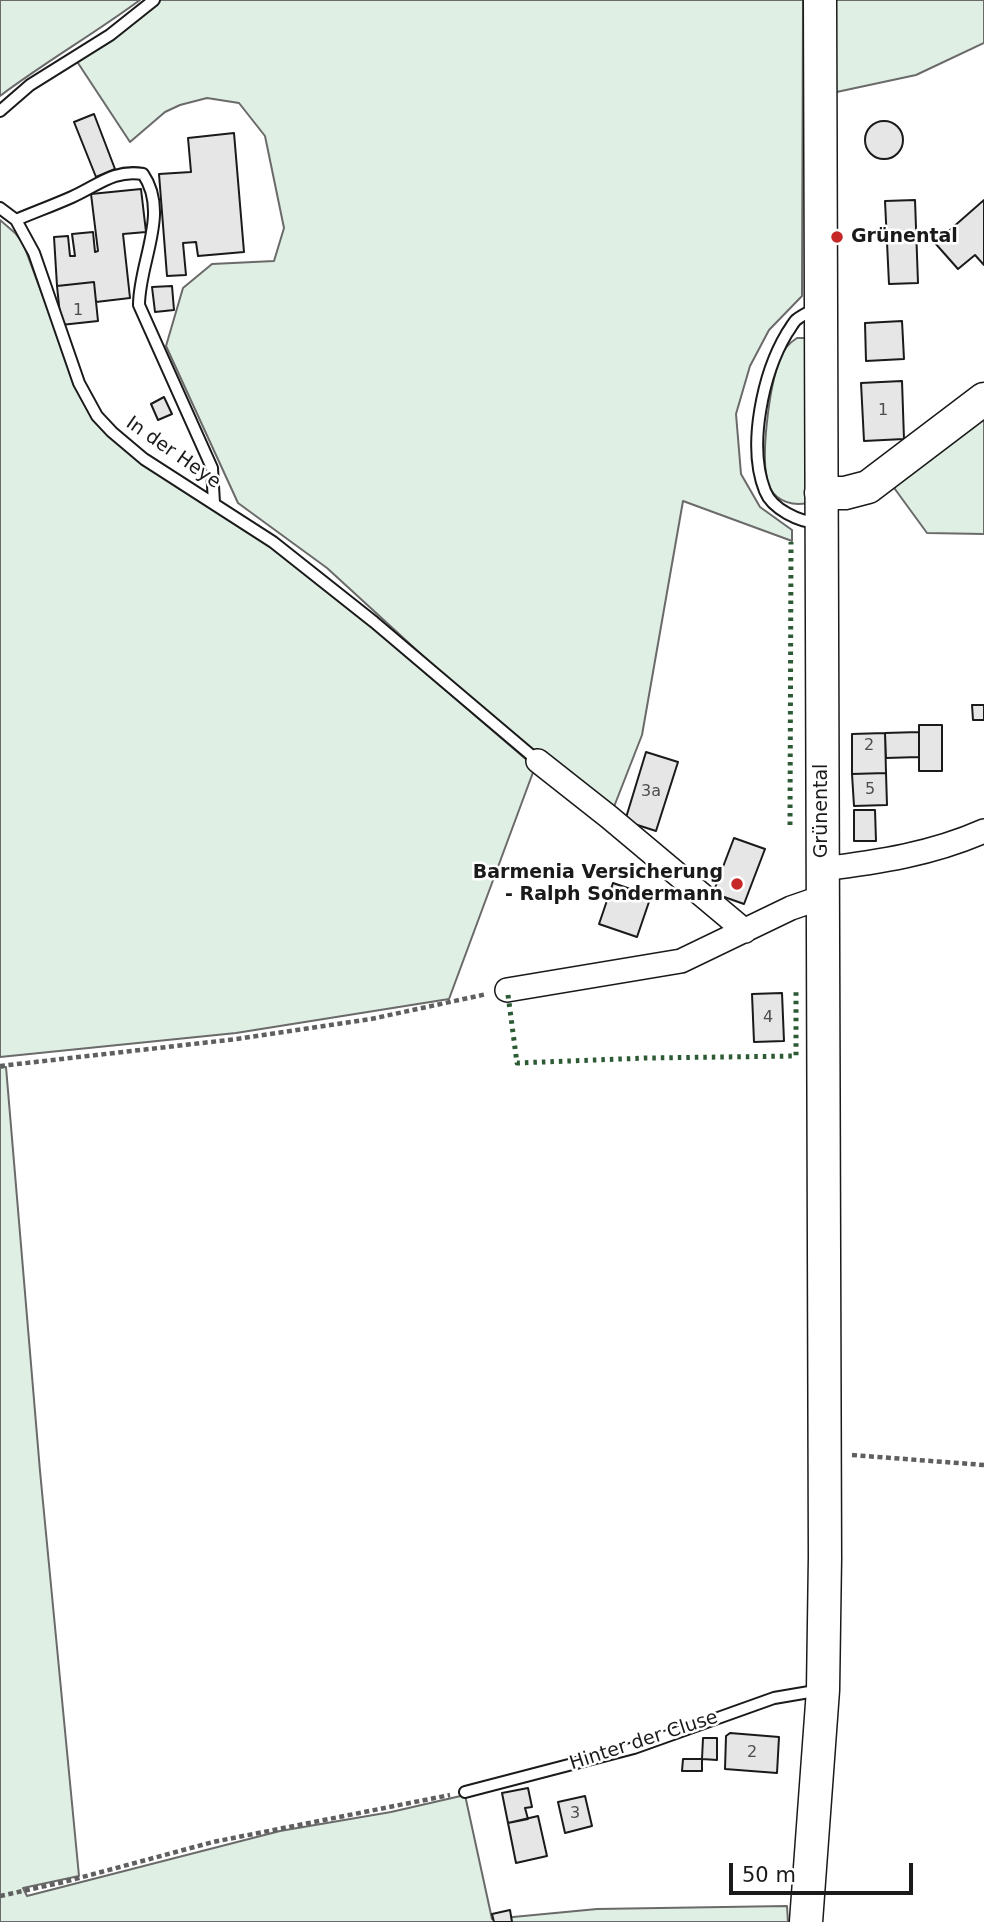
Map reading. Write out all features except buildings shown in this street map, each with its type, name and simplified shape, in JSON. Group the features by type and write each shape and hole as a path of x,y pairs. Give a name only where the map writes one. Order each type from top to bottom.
{"main road":[{"name":"Grünental","path":"820,0 825,1453"},
{"path":"822,508 845,493 868,487 984,400"},
{"path":"806,1922 823,1690 825,1453"}],"street":[{"path":"538,761 610,817 746,931"},
{"path":"507,990 681,961 792,908 823,883 943,847 984,831"}],"lane":[{"path":"0,111 30,85 110,35 154,0"},
{"path":"16,220 76,195 95,183 129,172 143,174 152,187 154,207 151,240 139,289 139,304 212,468 214,503"},
{"name":"In der Heye","path":"0,208 16,220 34,253 79,383 97,416 112,432 144,459 273,542 374,622 538,761"},
{"path":"821,306 795,320 779,347 764,385 759,467 765,494 783,511 805,522 822,508"},
{"name":"Hinter der Cluse","path":"465,1792 635,1748 774,1698 823,1690"}],"path":[{"path":"0,1066 237,1039 345,1023 507,990"},
{"path":"825,1453 984,1465"},
{"path":"0,1896 64,1882 213,1842 465,1792"}],"green space":[{"path":"0,0 140,0 0,96"},
{"path":"159,0 803,0 802,296 769,330 750,366 736,414 741,474 760,507 792,530 792,541 683,501 642,735 610,817 482,710 327,568 238,503 166,346 183,288 212,264 274,261 284,228 265,136 239,103 207,98 165,112 130,142 76,60"},
{"path":"834,0 984,0 984,43 916,75 832,93"},
{"path":"0,220 23,243 77,388 146,465 272,548 372,627 535,767 449,999 236,1033 0,1057"},
{"path":"797,338 808,338 807,503 797,504 781,500 770,488 765,443 776,371 781,356"},
{"path":"984,413 984,534 927,533 892,485"},
{"path":"6,1067 40,1471 79,1876 23,1888 27,1896 280,1831 391,1812 465,1795 492,1919 597,1909 787,1906 788,1922 0,1922 0,1068"}],"hedge":[{"path":"790,825 791,542"},
{"path":"508,995 517,1063 796,1056 796,991"}],"place":[{"name":"Grünental","path":"837,237"},
{"name":"Barmenia Versicherung - Ralph Sondermann","path":"737,884"}]}
